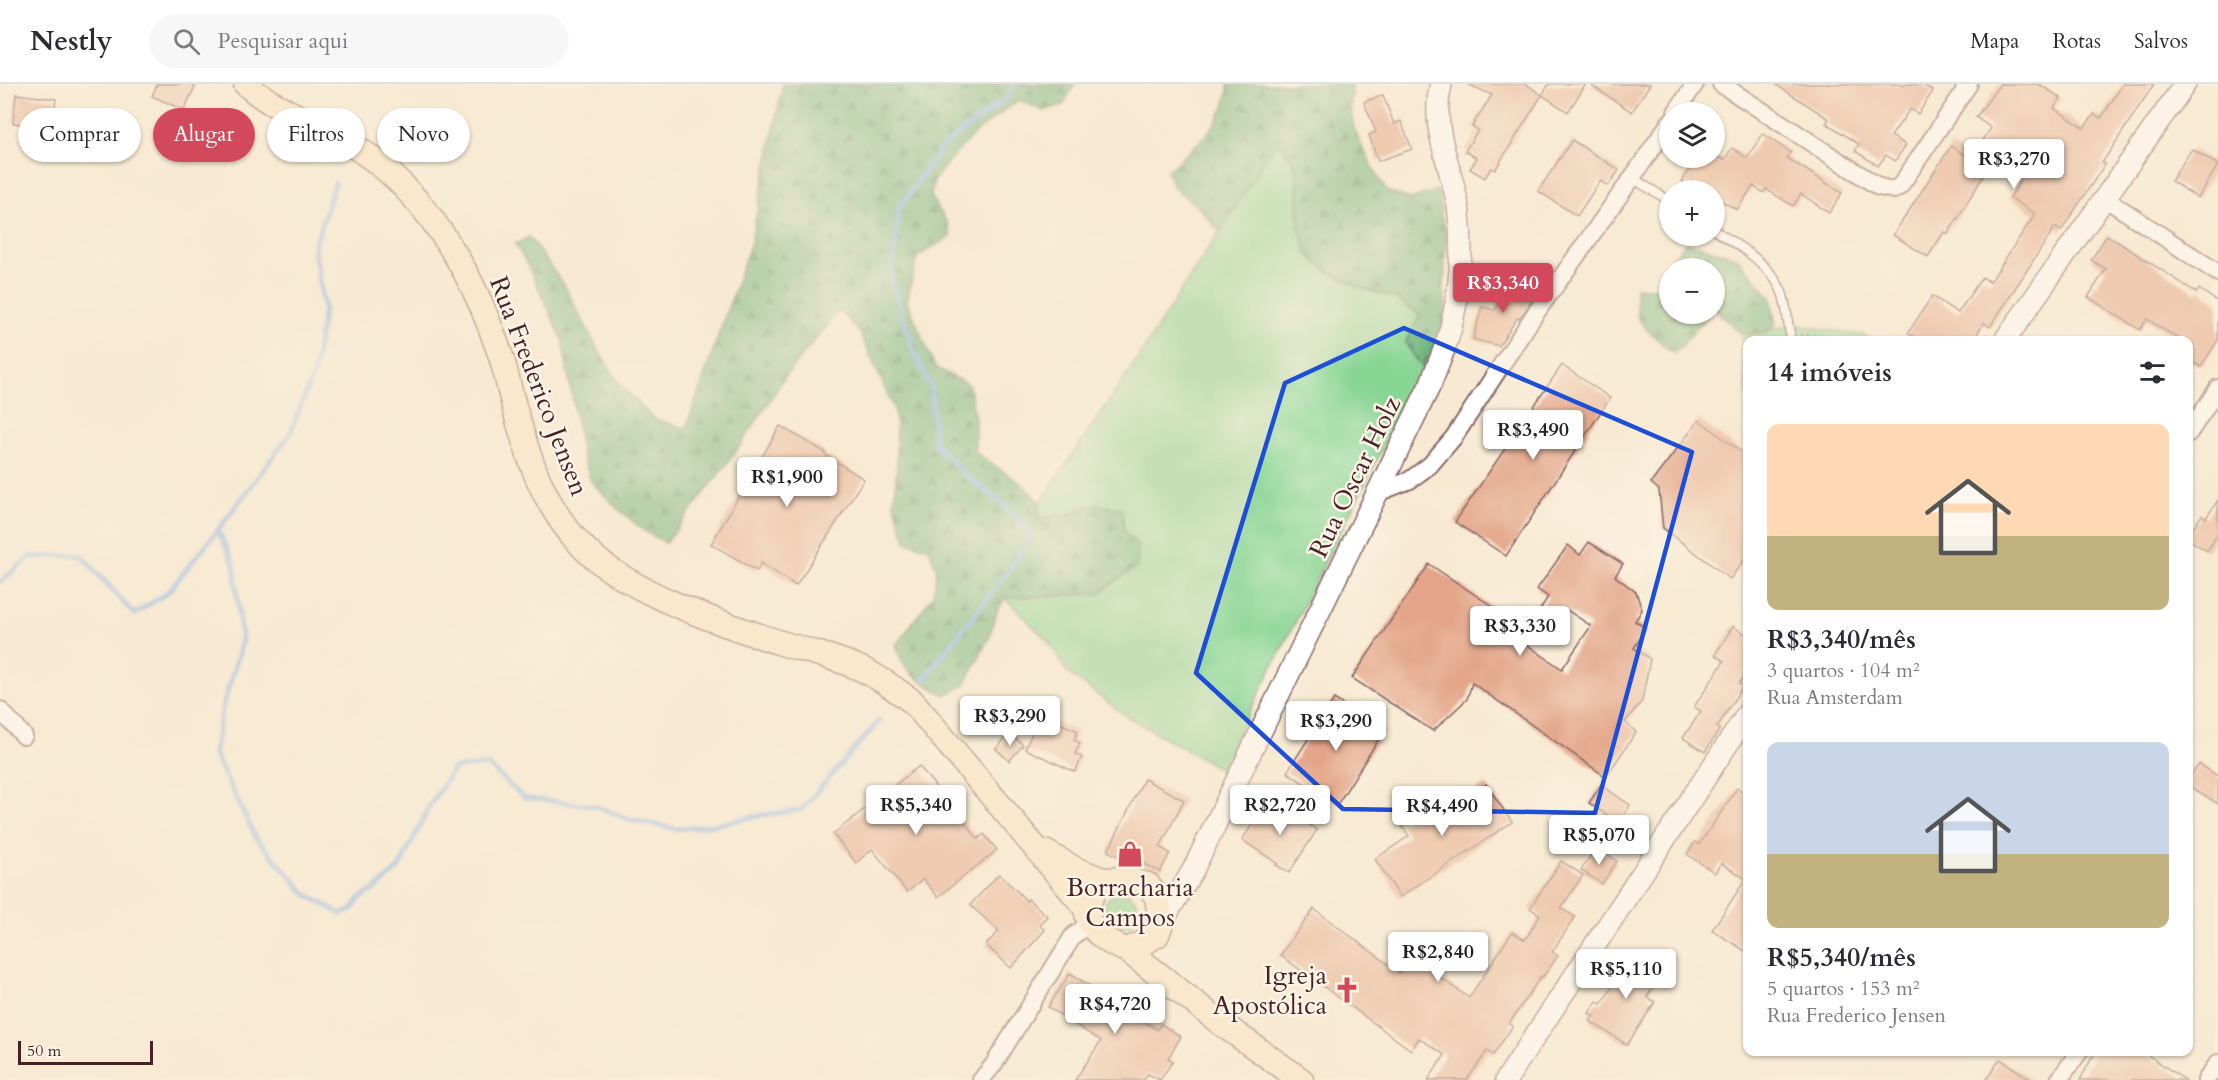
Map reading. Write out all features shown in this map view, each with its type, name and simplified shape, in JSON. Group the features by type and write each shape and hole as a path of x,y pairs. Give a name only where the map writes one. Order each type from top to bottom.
{"main road":[{"name":"Rua Frederico Jensen","path":"246,84 270,101 343,139 374,160 402,183 435,224 456,256 499,349 523,441 548,502 569,533 587,551 649,592 735,628 857,667 882,680 913,702 1029,840 1088,915 1103,938 1127,950 1301,1080"},
{"name":"Rua Frederico Jensen","path":"1029,840 1054,858 1103,880 1127,879 1148,885 1156,897 1162,955 1172,976 1194,1002"},
{"path":"1088,915 1095,890 1103,880"},
{"path":"1127,950 1143,944 1159,929"}],"street":[{"name":"Rua Oscar Holz","path":"1159,929 1193,870 1431,383 1452,324 1460,263 1459,213 1438,127 1437,108 1441,84"},
{"path":"1683,102 1695,84"},
{"path":"1721,84 1879,187 1894,190 1900,186 1969,84"},
{"path":"2008,336 2185,84"},
{"path":"1377,493 1410,480 1430,465 1454,437 1533,317 1659,138"},
{"path":"2106,199 2218,273"},
{"path":"2193,427 2218,388"},
{"path":"0,710 24,736"},
{"path":"1506,1080 1743,721"},
{"name":"Rua Oscar Holz","path":"1148,885 1168,888 1193,870"},
{"path":"981,1080 994,1064 1088,915"},
{"path":"2059,1080 2076,1056"},
{"path":"2206,1080 2218,1063"}],"lane":[{"path":"1632,178 1659,194"},
{"path":"1725,237 1767,269 1782,291 1790,333"}],"path":[{"path":"1790,333 1816,336"}],"highlighted area":[{"path":"1404,328 1692,452 1595,813 1343,809 1196,673 1285,383"}],"green space":[{"path":"783,84 1075,84 1063,105 1044,111 1019,100 975,133 934,180 931,198 947,222 951,236 917,257 907,301 935,367 969,385 975,418 975,452 1022,484 1040,503 1038,517 1065,516 1095,504 1122,509 1124,531 1138,545 1137,566 1098,594 1005,598 997,611 989,638 965,685 945,695 908,670 896,645 933,595 937,571 929,548 906,542 894,503 897,461 895,411 860,333 839,311 787,374 736,452 666,543 644,531 591,481 582,455 562,339 525,260 515,244 529,237 565,287 598,350 620,384 654,419 686,428 751,242"},
{"path":"1228,84 1351,84 1351,109 1356,133 1386,191 1410,199 1439,190 1441,215 1446,230 1444,290 1446,307 1442,333 1423,368 1405,343 1420,315 1398,299 1364,289 1334,275 1308,256 1299,227 1294,161 1277,142 1220,232 1199,208 1173,187 1167,171 1208,133 1216,122 1223,110"},
{"path":"1277,142 1294,161 1299,227 1308,256 1334,275 1364,289 1398,299 1420,316 1406,343 1423,368 1221,769 1128,717 1068,673 1047,640 1005,598 1035,596 1138,545 1095,504 1065,516 1037,517 1040,503 1138,358"},
{"path":"1683,246 1699,246 1736,257 1771,297 1776,324 1765,332 1741,334 1725,319 1725,258 1673,258"},
{"path":"1635,287 1659,289 1659,324 1701,324 1674,354 1638,319"},
{"path":"1792,324 1864,336 1746,336"},
{"path":"1121,893 1133,898 1138,910 1133,922 1121,927 1109,922 1104,910 1109,898"}],"building":[{"path":"157,84 196,84 185,108 179,108 152,96"},
{"path":"1467,84 1526,84 1542,95 1495,170 1491,168 1485,178 1470,169 1477,158 1465,151 1478,130 1472,126 1492,95"},
{"path":"1549,84 1586,84 1568,112 1542,95"},
{"path":"1589,84 1650,84 1632,112"},
{"path":"1775,84 1922,84 1933,91 1918,114 1910,109 1891,136 1906,145 1895,161 1886,155 1878,166 1855,151 1859,144 1826,123 1829,119"},
{"path":"2000,84 2039,84 2061,98 2054,108 2084,128 2094,114 2101,118 2123,84 2154,84 2061,231 2055,227 1990,327 1984,323 1976,336 1913,336 1908,333 1932,296 1958,313 1982,277 1990,282 2035,214 2010,197 2027,171 2004,156 1995,169 1990,165 1948,234 1944,232 1928,257 1893,235 1951,146 1971,159 1991,128 1976,117"},
{"path":"16,94 56,99 55,108 18,108 18,124 13,123"},
{"path":"1383,95 1394,124 1401,121 1412,149 1378,161 1369,135 1376,132 1364,102"},
{"path":"1763,134 1790,152 1787,158 1842,193 1829,213 1801,194 1793,206 1766,189 1764,193 1753,186 1737,210 1725,203 1725,180 1683,180 1691,168 1725,168 1725,158 1732,148 1747,158"},
{"path":"1572,140 1619,170 1608,186 1600,181 1577,216 1538,191"},
{"path":"2192,149 2218,165 2198,198 2171,181"},
{"path":"2107,235 2197,293 2199,289 2218,302 2218,340 2201,367 2193,362 2193,336 2174,336 2147,319 2140,330 2088,297 2106,269 2091,260"},
{"path":"1514,279 1537,294 1519,319 1517,318 1499,346 1473,339 1482,307 1495,310"},
{"path":"1562,365 1610,398 1506,556 1455,522"},
{"path":"1699,420 1743,453 1743,562 1730,579 1663,528 1659,490 1651,483"},
{"path":"780,426 825,452 824,454 864,479 796,586 761,563 757,571 711,544"},
{"path":"2218,500 2218,533 2207,551 2193,542 2193,528 2202,515 2206,518"},
{"path":"1589,542 1623,564 1615,576 1636,592 1642,610 1635,621 1646,628 1634,648 1650,659 1642,701 1625,722 1636,732 1606,777 1472,683 1467,699 1433,731 1352,678 1429,564 1526,629 1519,639 1562,669 1591,626 1564,608 1552,625 1537,614 1548,597 1537,589 1568,545 1580,555"},
{"path":"1733,626 1743,633 1743,678 1739,684 1743,686 1717,727 1720,729 1705,752 1683,738 1701,711 1694,707 1724,661 1715,655"},
{"path":"1334,699 1384,731 1337,805 1287,772"},
{"path":"1052,720 1078,731 1074,740 1080,743 1075,754 1082,757 1075,772 1025,749 1036,724 1047,729"},
{"path":"1010,733 1023,745 1009,761 996,749"},
{"path":"2199,764 2218,776 2218,804 2193,788 2193,773"},
{"path":"919,766 978,839 984,834 997,850 938,897 923,879 907,892 872,849 856,863 833,834"},
{"path":"1144,779 1184,800 1160,847 1170,853 1160,872 1123,854 1121,858 1108,851"},
{"path":"1486,784 1512,822 1400,897 1375,859 1409,836 1401,825 1450,792 1457,803"},
{"path":"1601,785 1630,805 1619,823 1589,803"},
{"path":"1737,788 1743,792 1743,877 1721,863 1715,873 1687,854 1695,842 1699,844"},
{"path":"1269,799 1317,830 1289,873 1242,840"},
{"path":"1596,847 1617,861 1602,884 1581,870"},
{"path":"1561,861 1583,875 1561,908 1575,917 1552,952 1558,956 1543,977 1541,976 1509,1024 1513,1026 1493,1055 1487,1051 1467,1080 1428,1080 1445,1055 1419,1038 1411,1050 1280,955 1314,909 1400,973 1412,957 1469,998 1512,932 1525,940 1540,915 1530,908"},
{"path":"999,874 1027,901 1028,899 1047,916 1039,925 1045,930 1011,968 986,945 999,931 970,905"},
{"path":"1743,884 1743,950 1712,930"},
{"path":"1623,952 1660,977 1647,997 1655,1002 1627,1045 1590,1021 1594,1016 1589,1013 1597,1001 1601,1004 1620,976 1611,970"},
{"path":"1070,973 1157,1030 1161,1024 1181,1037 1168,1058 1173,1061 1160,1080 1148,1074 1144,1080 1075,1080 1101,1041 1048,1007"},
{"path":"2093,1056 2149,1056 2185,1080 2080,1080"},
{"path":"2000,1059 2032,1080 1986,1080"}],"waterway":[{"path":"924,679 1013,565 1032,535 1001,502 966,476 934,443 931,386 915,354 891,279 899,208 941,148 1006,98 1015,84"},
{"path":"0,582 30,557 81,555 134,614 167,593 290,434 314,372 324,308 314,248 335,183"},
{"path":"218,530 234,564 242,642 223,706 214,754 256,838 306,894 341,914 351,911 359,899 379,886 399,868 430,805 454,768 488,765 524,798 595,806 632,820 676,829 714,825 801,810 879,721"}],"place":[{"name":"Borracharia Campos","path":"1130,854"},
{"name":"Igreja Apostólica","path":"1347,990"}]}
